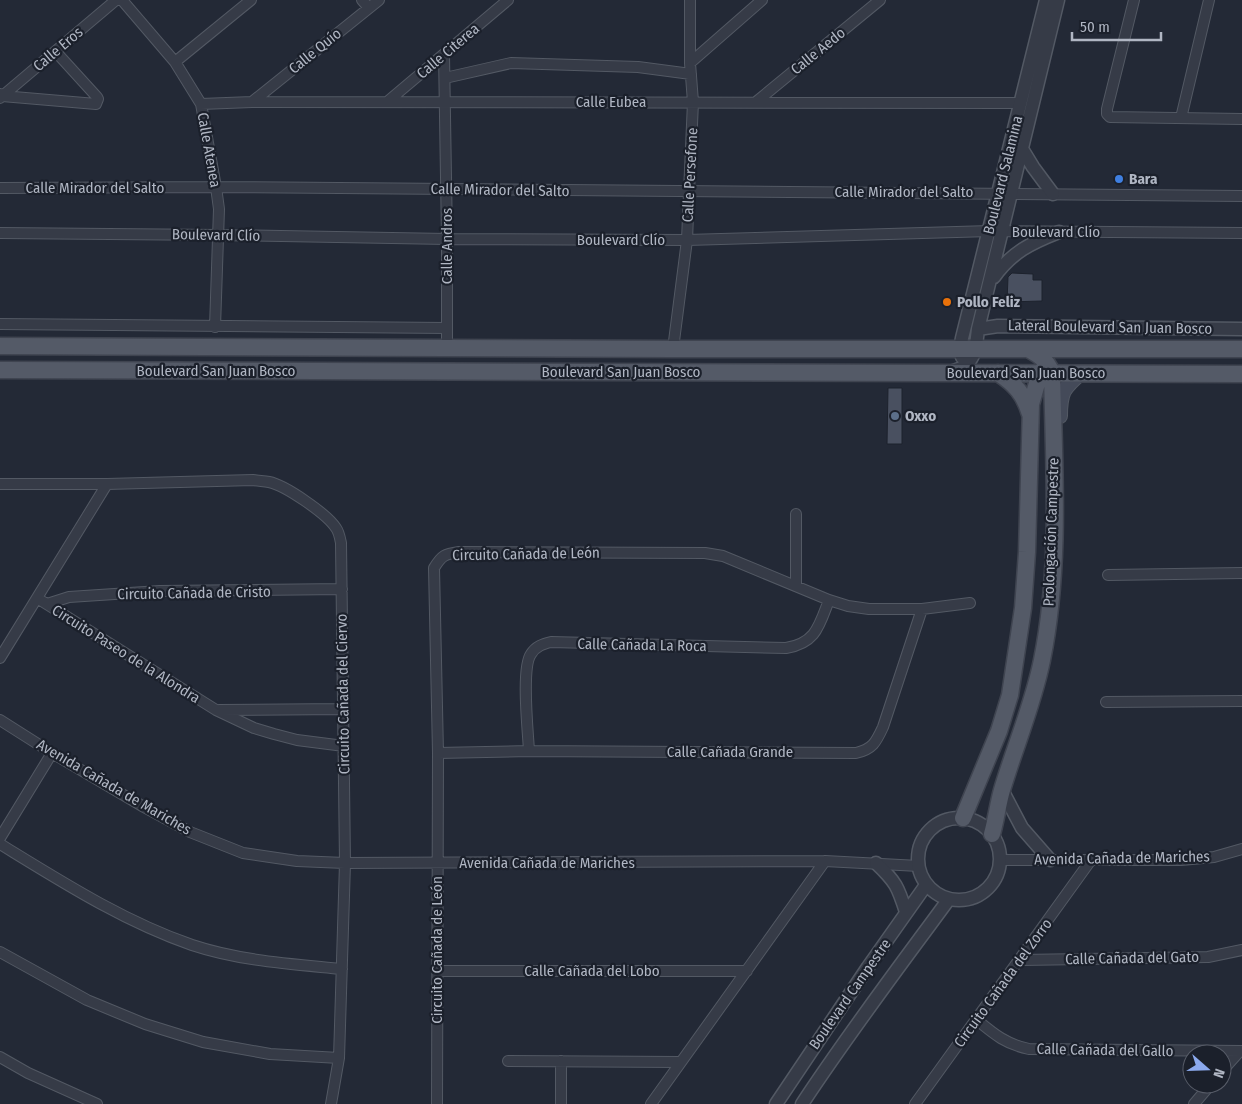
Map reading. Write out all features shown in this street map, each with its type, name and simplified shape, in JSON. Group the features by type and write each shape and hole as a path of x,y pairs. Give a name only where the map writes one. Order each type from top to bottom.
{"main road":[{"name":"Boulevard San Juan Bosco","path":"0,346 1242,349"},
{"path":"1027,348 1041,356 1047,370 1066,348"},
{"path":"946,373 958,361 958,355 963,349"},
{"path":"1103,373 1098,371 1091,363 1097,352 1105,349"},
{"name":"Boulevard San Juan Bosco","path":"0,370 946,373 974,369 998,373 1047,370 1080,373 1242,374"},
{"name":"Prolongación Campestre","path":"963,818 1000,731 1010,695 1025,590 1028,552 1033,392 1047,370"},
{"name":"Prolongación Campestre","path":"992,834 1002,790 1033,696 1042,659 1050,609 1053,577 1054,456 1047,370"},
{"path":"998,373 1020,391 1025,398 1031,419"},
{"path":"1054,456 1059,442 1060,400 1062,392 1080,373"}],"street":[{"name":"Calle Eros","path":"1,96 116,0"},
{"name":"Calle Atenea","path":"122,0 175,62 201,104 216,187 219,235 215,326"},
{"path":"175,62 250,0"},
{"name":"Calle Quío","path":"252,102 366,4 379,0"},
{"name":"Calle Citerea","path":"386,102 508,0"},
{"name":"Calle Persefone","path":"673,349 686,240 689,192 693,102 690,63 690,0"},
{"path":"690,63 762,0"},
{"name":"Calle Aedo","path":"756,102 880,0"},
{"name":"Boulevard Salamina","path":"963,349 996,232 1021,102 1046,0"},
{"name":"Boulevard Salamina","path":"1005,193 1022,149 1058,0"},
{"path":"1134,0 1107,114 1115,118 1242,119"},
{"path":"1182,118 1209,0"},
{"path":"1,96 96,104 97,97 56,52"},
{"name":"Calle Andros","path":"444,55 447,347"},
{"path":"444,78 511,63 638,67 691,74"},
{"name":"Calle Eubea","path":"201,104 445,101 1021,102"},
{"path":"1022,149 1053,194"},
{"name":"Calle Mirador del Salto","path":"0,188 216,187 1242,196"},
{"name":"Boulevard Salamina","path":"963,349 978,329 989,283 996,232"},
{"name":"Boulevard Clío","path":"0,233 686,240 996,232 1242,233"},
{"path":"989,283 1003,264 1019,251 1034,242 1059,232"},
{"path":"0,324 447,328"},
{"name":"Lateral Boulevard San Juan Bosco","path":"978,329 998,326 1242,328"},
{"path":"963,349 973,358 974,369"},
{"name":"Circuito Cañada del Ciervo","path":"0,484 107,484 253,480 270,482 286,488 323,514 338,530 341,543 342,589 345,864 339,1058 331,1104"},
{"path":"0,658 107,484"},
{"path":"796,514 796,586"},
{"name":"Circuito Cañada de León","path":"437,1104 438,753 434,568 440,559 446,554 460,552 706,553 723,556 848,606 869,609 922,609 970,603"},
{"path":"1108,575 1242,572"},
{"name":"Circuito Cañada de Cristo","path":"47,604 69,597 160,591 342,589"},
{"name":"Circuito Paseo de la Alondra","path":"37,598 216,710 254,728 274,734 297,740 344,746"},
{"name":"Calle Cañada La Roca","path":"529,751 526,669 530,654 540,645 551,642 786,648 798,646 809,639 818,628 829,600"},
{"name":"Calle Cañada Grande","path":"438,753 529,751 856,753 867,750 877,741 883,727 922,609"},
{"path":"1106,702 1242,702"},
{"name":"Circuito Paseo de la Alondra","path":"216,710 343,709"},
{"name":"Avenida Cañada de Mariches","path":"0,720 159,816 190,832 242,853 297,861 345,864 825,861 919,866"},
{"path":"0,838 52,753"},
{"path":"1002,790 1022,828 1050,860"},
{"path":"963,818 979,823 992,834 997,842 1001,860 998,875 990,887 978,896 963,900 948,899 937,894 926,885 919,866 919,854 922,842 929,832 944,821 963,818"},
{"path":"0,844 79,892 137,923 193,945 252,959 342,968"},
{"name":"Avenida Cañada de Mariches","path":"1001,860 1181,860 1214,857 1242,850"},
{"name":"Circuito Cañada del Zorro","path":"915,1104 1021,960 1091,860"},
{"path":"651,1104 825,861"},
{"path":"876,863 893,879 906,912"},
{"name":"Boulevard Campestre","path":"776,1104 806,1056 926,885"},
{"name":"Boulevard Campestre","path":"802,1104 854,1028 948,899"},
{"name":"Calle Cañada del Gato","path":"1021,960 1208,957 1242,950"},
{"path":"0,952 87,1000 145,1024 170,1032 203,1042 270,1054 339,1058"},
{"name":"Calle Cañada del Lobo","path":"437,971 747,971"},
{"name":"Calle Cañada del Gallo","path":"977,1020 998,1037 1012,1045 1029,1049 1241,1051"},
{"path":"1232,1060 1241,1051"},
{"path":"0,1057 28,1073 97,1104"},
{"path":"508,1061 680,1062"},
{"path":"561,1061 561,1104"},
{"path":"1194,1104 1202,1094"}],"building":[{"path":"1012,273 1033,274 1033,280 1042,280 1042,301 1007,302 1008,277"},
{"name":"Oxxo","path":"888,388 902,388 902,444 887,444"}],"place":[{"name":"Bara","path":"1119,179"},
{"name":"Pollo Feliz","path":"947,302"},
{"name":"Oxxo","path":"895,416"}]}
